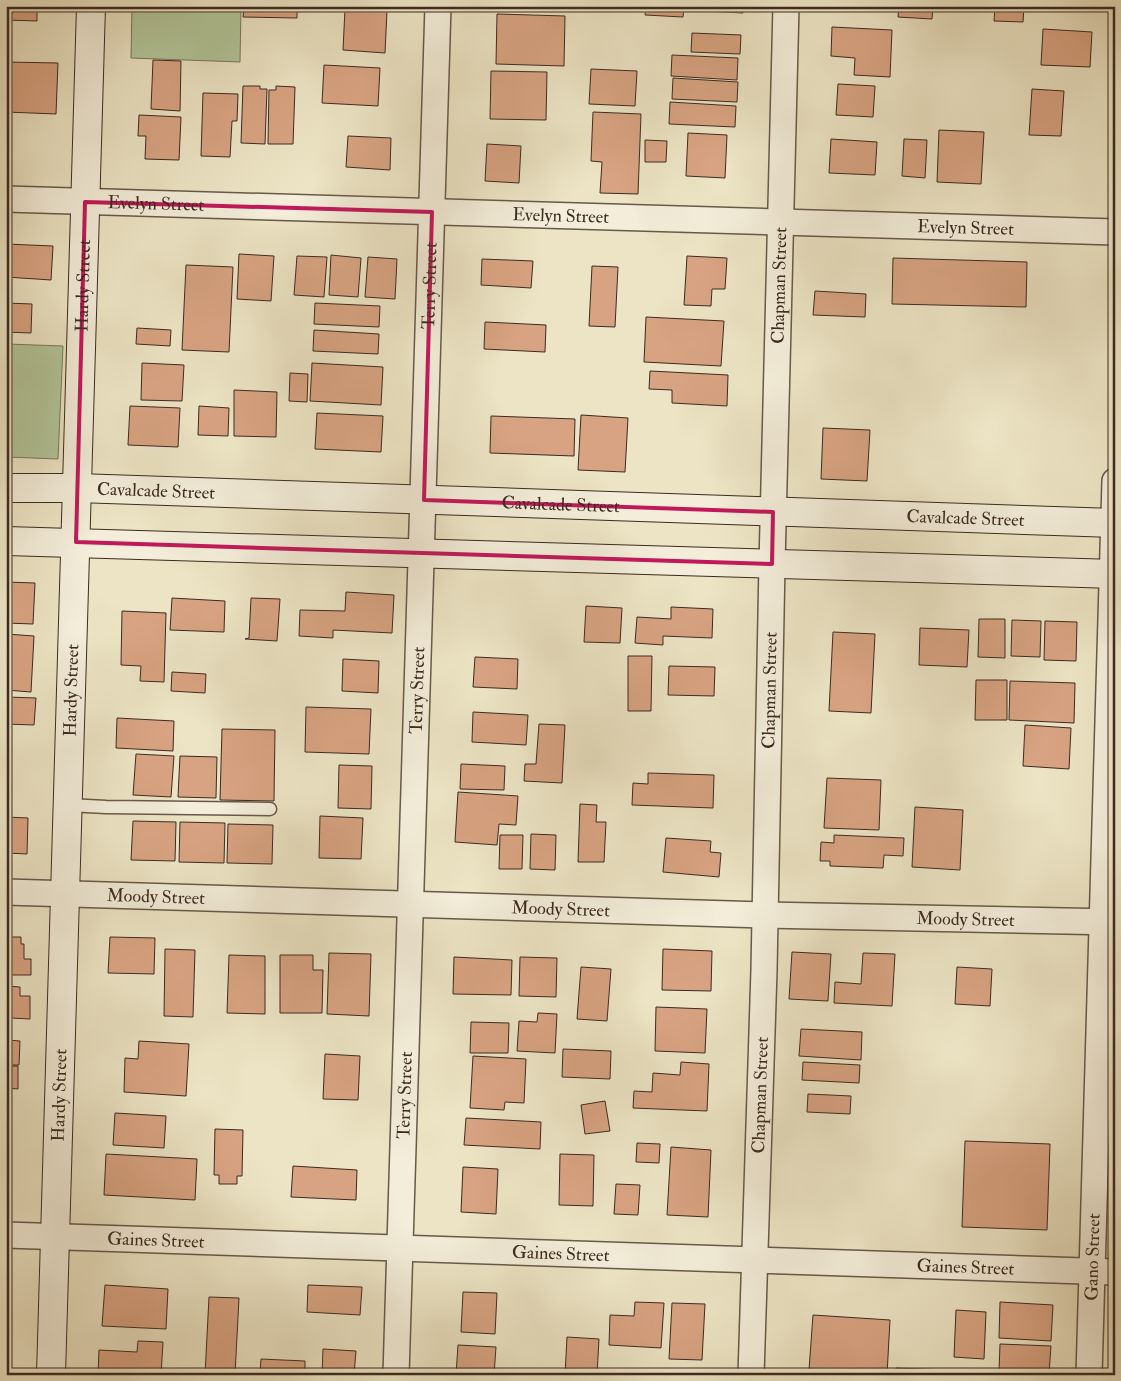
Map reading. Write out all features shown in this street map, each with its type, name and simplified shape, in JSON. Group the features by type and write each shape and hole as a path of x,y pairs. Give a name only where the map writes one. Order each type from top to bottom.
{"main road":[{"name":"Hardy Street","path":"51,1375 91,6"},
{"name":"Cavalcade Street","path":"6,488 77,488 1114,523"},
{"path":"6,541 1113,574"}],"street":[{"name":"Terry Street","path":"396,1375 438,6"},
{"name":"Chapman Street","path":"751,1375 764,970 786,6"},
{"name":"Evelyn Street","path":"6,199 1115,232"},
{"name":"Gano Street","path":"1089,1375 1103,1272 1115,481"},
{"name":"Moody Street","path":"6,892 764,915 1108,922"},
{"name":"Gaines Street","path":"6,1235 1103,1272"}],"lane":[{"path":"68,805 270,810"}],"highlighted area":[{"path":"85,202 432,212 424,500 773,512 772,564 76,542"}],"green space":[{"path":"132,6 241,6 240,62 131,58"},
{"path":"6,344 63,346 58,459 6,457"}],"building":[{"path":"6,6 37,6 37,21 6,20"},
{"path":"244,6 297,6 297,18 243,17"},
{"path":"496,6 564,6 564,11"},
{"path":"646,6 684,6 683,17 645,15"},
{"path":"705,6 743,6 743,13 704,11"},
{"path":"899,6 933,6 932,19 898,17"},
{"path":"995,6 1024,6 1023,22 994,21"},
{"path":"345,9 387,11 385,53 343,50"},
{"path":"497,14 565,16 564,66 496,64"},
{"path":"832,27 892,30 890,77 854,75 855,58 831,56"},
{"path":"1043,29 1092,32 1090,67 1041,65"},
{"path":"692,33 741,35 740,54 691,52"},
{"path":"672,55 738,58 737,80 671,76"},
{"path":"153,60 181,61 180,111 151,109"},
{"path":"6,62 58,63 56,114 6,112"},
{"path":"324,65 380,68 378,106 322,103"},
{"path":"591,69 637,71 635,106 589,104"},
{"path":"491,71 547,72 546,120 490,119"},
{"path":"673,78 738,82 737,102 672,99"},
{"path":"838,84 875,86 873,117 836,115"},
{"path":"243,86 260,86 260,89 267,89 265,144 241,143"},
{"path":"276,86 295,87 293,144 268,144 269,90 276,90"},
{"path":"1032,89 1064,91 1061,136 1029,135"},
{"path":"203,93 238,94 237,121 232,121 230,157 201,156"},
{"path":"670,102 736,106 735,127 669,124"},
{"path":"593,112 641,114 638,194 600,193 602,162 591,161"},
{"path":"139,115 181,117 179,160 145,159 146,136 138,136"},
{"path":"939,130 984,132 981,184 937,182"},
{"path":"688,133 727,135 725,178 686,176"},
{"path":"348,136 391,138 390,170 346,167"},
{"path":"831,139 877,142 875,175 829,173"},
{"path":"904,139 927,140 925,178 902,176"},
{"path":"645,140 667,141 666,162 645,162"},
{"path":"487,144 521,146 519,183 485,181"},
{"path":"6,244 53,246 51,280 6,277"},
{"path":"239,254 274,256 271,301 237,299"},
{"path":"331,255 361,258 358,297 329,295"},
{"path":"297,256 327,257 324,297 294,295"},
{"path":"687,256 727,258 725,289 712,289 711,306 684,305"},
{"path":"368,257 397,259 395,299 365,297"},
{"path":"893,258 1027,262 1026,307 892,304"},
{"path":"482,259 533,261 531,288 481,285"},
{"path":"186,265 233,267 229,352 182,350"},
{"path":"592,266 618,267 615,327 589,326"},
{"path":"815,291 866,294 865,317 813,315"},
{"path":"6,303 32,304 31,333 6,332"},
{"path":"315,303 380,306 379,327 314,324"},
{"path":"646,317 724,321 721,366 644,362"},
{"path":"485,322 546,325 545,352 484,349"},
{"path":"137,328 171,330 170,346 136,344"},
{"path":"314,330 379,334 378,354 313,351"},
{"path":"142,363 184,365 182,401 141,400"},
{"path":"312,363 383,367 381,405 310,401"},
{"path":"650,371 728,375 727,406 672,403 672,390 649,389"},
{"path":"290,373 308,374 307,402 289,401"},
{"path":"234,390 277,392 276,437 234,436"},
{"path":"130,406 180,408 178,447 128,445"},
{"path":"199,406 229,408 228,436 198,435"},
{"path":"317,413 383,416 381,452 315,449"},
{"path":"581,415 628,418 625,472 578,470"},
{"path":"491,416 575,419 574,456 490,453"},
{"path":"823,428 870,430 867,481 821,479"},
{"path":"6,582 35,583 33,624 6,623"},
{"path":"346,592 394,595 392,633 333,630 333,638 299,636 300,610 345,611"},
{"path":"172,598 225,601 224,632 170,630"},
{"path":"251,598 280,599 277,641 245,639 249,638"},
{"path":"586,606 622,608 620,643 584,642"},
{"path":"671,607 713,609 712,638 663,636 663,645 635,643 637,617 671,619"},
{"path":"122,611 166,613 164,682 140,681 141,666 121,665"},
{"path":"979,619 1005,619 1005,658 978,657"},
{"path":"1012,620 1041,621 1040,657 1011,656"},
{"path":"1045,621 1077,622 1076,661 1044,660"},
{"path":"920,628 969,630 967,667 919,665"},
{"path":"833,632 875,634 871,713 829,711"},
{"path":"6,634 34,636 31,692 6,690"},
{"path":"628,656 652,656 651,711 628,711"},
{"path":"475,657 518,659 517,689 473,687"},
{"path":"343,659 379,661 378,693 342,691"},
{"path":"669,666 715,667 714,696 668,695"},
{"path":"172,672 206,674 205,693 171,691"},
{"path":"976,680 1007,680 1007,720 975,720"},
{"path":"1010,681 1075,683 1074,723 1009,720"},
{"path":"6,697 36,698 34,725 6,724"},
{"path":"306,707 371,709 369,754 305,752"},
{"path":"473,712 528,715 526,745 472,742"},
{"path":"117,718 174,721 173,751 116,748"},
{"path":"539,724 565,725 562,783 524,781 525,764 536,764"},
{"path":"1025,725 1071,728 1069,769 1023,766"},
{"path":"222,729 275,730 274,801 220,800"},
{"path":"136,754 174,756 171,797 133,795"},
{"path":"180,756 217,757 216,798 178,797"},
{"path":"461,764 505,766 504,790 460,789"},
{"path":"339,765 372,766 371,809 338,808"},
{"path":"648,773 714,775 713,808 632,805 633,783 648,784"},
{"path":"827,778 881,780 879,830 824,828"},
{"path":"458,792 518,796 516,825 499,824 497,845 455,842"},
{"path":"580,804 597,805 596,822 606,822 604,862 578,862"},
{"path":"915,807 963,810 960,870 912,867"},
{"path":"320,816 363,818 361,859 319,858"},
{"path":"6,817 28,818 27,854 6,853"},
{"path":"133,821 176,822 175,861 131,860"},
{"path":"180,822 225,823 224,863 179,862"},
{"path":"228,824 273,825 272,864 227,863"},
{"path":"531,834 556,835 555,870 530,869"},
{"path":"500,835 523,835 522,869 499,869"},
{"path":"834,835 904,838 903,856 884,855 883,868 830,866 830,861 820,861 821,842 834,843"},
{"path":"666,838 711,841 710,852 721,853 719,877 663,872"},
{"path":"6,937 21,937 21,944 24,944 24,959 31,959 31,975 6,975"},
{"path":"110,937 155,938 154,974 108,973"},
{"path":"165,949 195,950 193,1017 164,1016"},
{"path":"663,949 712,951 711,991 662,990"},
{"path":"792,952 831,954 828,1001 789,999"},
{"path":"329,953 371,954 369,1016 327,1014"},
{"path":"863,953 895,954 892,1006 834,1003 835,982 861,984"},
{"path":"229,955 265,956 265,1014 227,1013"},
{"path":"280,955 313,955 313,970 323,970 322,1013 280,1013"},
{"path":"454,957 512,960 511,995 453,994"},
{"path":"520,957 557,958 556,997 519,996"},
{"path":"581,967 611,969 607,1021 577,1019"},
{"path":"957,967 992,969 990,1006 955,1004"},
{"path":"6,986 20,987 20,996 30,996 30,1019 11,1018 10,1023 6,1023"},
{"path":"656,1007 707,1009 705,1053 655,1051"},
{"path":"538,1013 557,1014 555,1053 517,1051 519,1021 537,1022"},
{"path":"471,1022 509,1023 508,1053 470,1053"},
{"path":"801,1029 862,1032 861,1060 799,1056"},
{"path":"6,1040 20,1041 19,1065 6,1065"},
{"path":"139,1041 189,1044 186,1096 124,1092 125,1058 138,1059"},
{"path":"563,1049 611,1051 610,1079 562,1077"},
{"path":"325,1054 360,1056 358,1100 323,1099"},
{"path":"473,1056 526,1059 524,1103 505,1102 504,1110 470,1108"},
{"path":"681,1062 709,1064 707,1111 633,1108 634,1091 652,1092 653,1073 680,1075"},
{"path":"803,1062 860,1065 859,1083 802,1080"},
{"path":"6,1066 18,1066 18,1089 6,1088"},
{"path":"808,1094 851,1096 850,1114 807,1112"},
{"path":"605,1101 610,1131 585,1134 581,1105"},
{"path":"115,1113 166,1116 164,1148 113,1145"},
{"path":"466,1118 541,1122 540,1149 464,1145"},
{"path":"215,1129 243,1130 242,1176 237,1176 237,1184 219,1184 219,1175 214,1175"},
{"path":"965,1141 1050,1144 1047,1230 962,1227"},
{"path":"637,1143 660,1144 659,1163 636,1162"},
{"path":"671,1147 711,1150 708,1217 667,1215"},
{"path":"106,1154 197,1159 195,1200 104,1195"},
{"path":"560,1154 594,1155 593,1206 559,1205"},
{"path":"293,1166 357,1170 356,1200 291,1197"},
{"path":"463,1167 498,1169 496,1214 461,1212"},
{"path":"616,1184 640,1185 638,1215 614,1214"},
{"path":"105,1285 168,1289 166,1329 102,1326"},
{"path":"308,1285 362,1287 360,1315 307,1312"},
{"path":"463,1292 497,1293 495,1334 461,1332"},
{"path":"209,1297 239,1298 235,1375 205,1375"},
{"path":"635,1302 664,1303 661,1348 609,1345 610,1315 634,1316"},
{"path":"1000,1302 1053,1305 1051,1341 999,1338"},
{"path":"672,1303 705,1304 702,1360 669,1359"},
{"path":"956,1310 986,1312 984,1359 954,1357"},
{"path":"813,1315 890,1320 887,1375 844,1375 844,1373 809,1370"},
{"path":"567,1337 599,1339 597,1375 565,1375"},
{"path":"138,1341 163,1342 161,1375 98,1375 99,1350 137,1352"},
{"path":"1000,1344 1051,1346 1049,1374 999,1372"},
{"path":"458,1345 496,1347 494,1375 456,1375"},
{"path":"323,1349 356,1351 354,1375 322,1375"},
{"path":"261,1359 305,1361 305,1375 260,1375"},
{"path":"896,1368 950,1370 950,1375 896,1375"}]}
